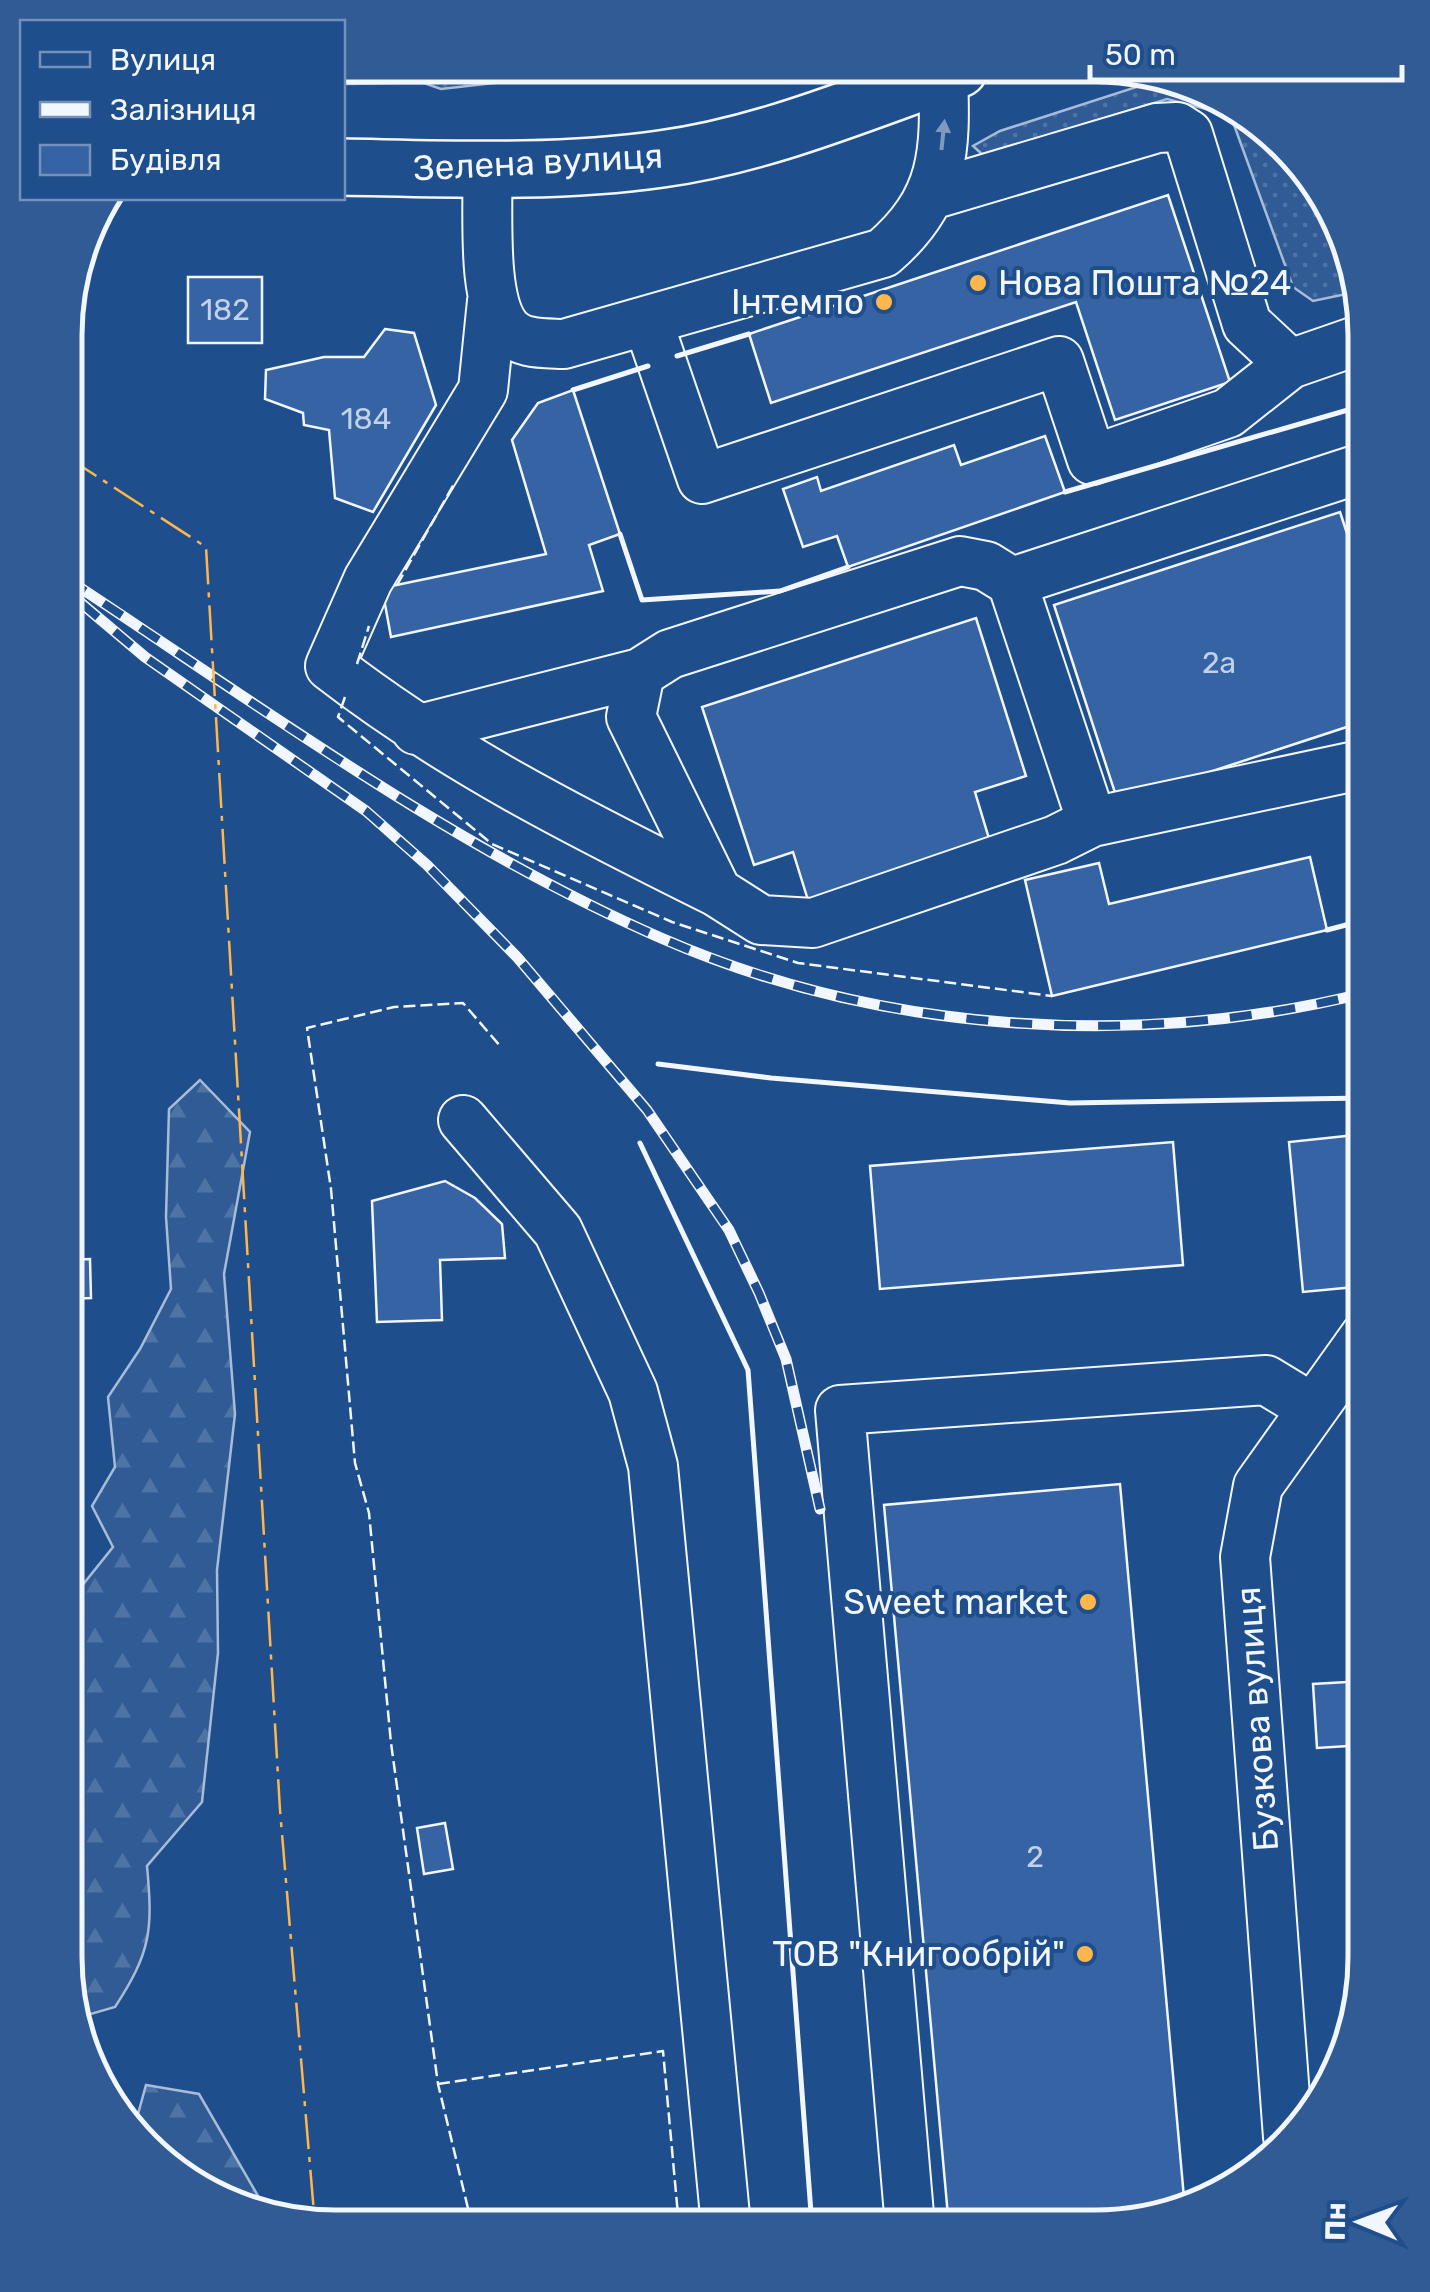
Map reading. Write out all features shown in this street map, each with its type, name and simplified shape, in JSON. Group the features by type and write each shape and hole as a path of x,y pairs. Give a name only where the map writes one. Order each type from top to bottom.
{"main road":[{"name":"Зелена вулиця","path":"345,167 606,166 689,154 794,127 922,82"}],"lane":[{"path":"492,301 507,330 529,342 564,344 882,253 915,226 931,195 945,136 950,82"},
{"path":"931,195 1157,128 1177,128 1188,134 1247,324 1290,364"},
{"path":"487,168 492,301 483,390 368,580 330,666 416,730 530,798 717,892 760,920 813,923 1056,840 1092,822 1348,768"},
{"path":"648,322 702,479 1058,362 1092,460 1228,413 1290,364 1348,344"},
{"path":"1012,582 1348,473"},
{"path":"416,730 640,673 670,654 960,561 986,566 1012,582 1092,822"},
{"path":"640,673 631,717 717,892"},
{"path":"463,1120 558,1232 633,1392 653,1466 724,2210"},
{"name":"Бузкова вулиця","path":"1287,2121 1245,1557 1258,1486 1347,1359"},
{"path":"909,2210 840,1410 1266,1380 1312,1408"}],"green space":[{"path":"345,82 502,82 441,89 424,83"},
{"path":"1137,87 1206,109 1167,99 983,155 973,146 1000,131"},
{"path":"1234,125 1273,157 1314,209 1334,254 1344,294 1313,301 1293,287"},
{"path":"200,1080 250,1132 224,1274 235,1414 217,1570 218,1653 202,1802 147,1866 147,1940 127,1988 115,2007 89,2014 82,1956 82,1586 113,1547 92,1506 115,1467 108,1397 140,1349 171,1289 166,1217 169,1109"},
{"path":"146,2085 199,2094 258,2197 209,2176 181,2157 138,2114"}],"building":[{"path":"1168,195 1230,382 1115,420 1076,302 771,403 749,334"},
{"path":"188,277 262,277 262,343 188,343"},
{"path":"385,329 414,333 436,405 373,512 335,498 329,430 304,425 303,413 265,399 266,370 324,357 364,357"},
{"path":"573,390 620,534 589,545 603,591 391,637 382,588 546,554 512,440 538,403"},
{"path":"1045,436 1065,492 848,567 837,536 803,547 783,489 817,477 821,491 954,445 961,465"},
{"path":"1340,512 1348,536 1348,727 1118,802 1054,605"},
{"path":"976,618 1026,776 975,792 990,842 808,900 793,852 754,865 702,707"},
{"path":"1310,857 1327,930 1052,996 1025,880 1099,863 1109,904"},
{"path":"1348,1136 1347,1288 1303,1292 1289,1142"},
{"path":"1173,1142 1183,1265 880,1289 870,1166"},
{"path":"445,1181 475,1198 502,1224 505,1258 440,1260 442,1320 377,1322 372,1201"},
{"path":"82,1259 90,1259 91,1298 82,1298"},
{"path":"1120,1484 1184,2193 1144,2205 1094,2210 947,2210 884,1505"},
{"path":"1347,1682 1347,1746 1317,1748 1313,1684"},
{"path":"445,1823 453,1869 424,1874 417,1828"}],"railway":[{"path":"82,589 357,771 506,861 661,938 744,970 831,995 919,1012 1099,1026 1189,1022 1278,1011 1348,997"},
{"path":"82,604 145,657 366,811 427,865 517,957 647,1110 729,1230 759,1293 786,1359 820,1509"}],"fence":[{"path":"397,585 454,484"},
{"path":"357,664 369,626"},
{"path":"345,697 338,717 492,844 672,922 798,963 1052,996"},
{"path":"468,2210 438,2084 391,1743 369,1513 355,1463 331,1189 307,1028 394,1007 463,1003 501,1047"},
{"path":"438,2084 663,2051 678,2210"}],"wall":[{"path":"677,356 749,334"},
{"path":"573,390 648,366"},
{"path":"1065,492 1348,410"},
{"path":"620,534 642,600 780,591 848,567"},
{"path":"1327,930 1348,925"},
{"path":"658,1064 771,1078 1070,1103 1348,1098"},
{"path":"640,1143 748,1370 811,2210"}],"power":[{"path":"82,467 206,547 280,1810 314,2208"}],"place":[{"name":"Нова Пошта №24","path":"978,283"},
{"name":"Інтемпо","path":"884,302"},
{"name":"Sweet market","path":"1088,1602"},
{"name":"ТОВ \"Книгообрiй\"","path":"1085,1954"}]}
